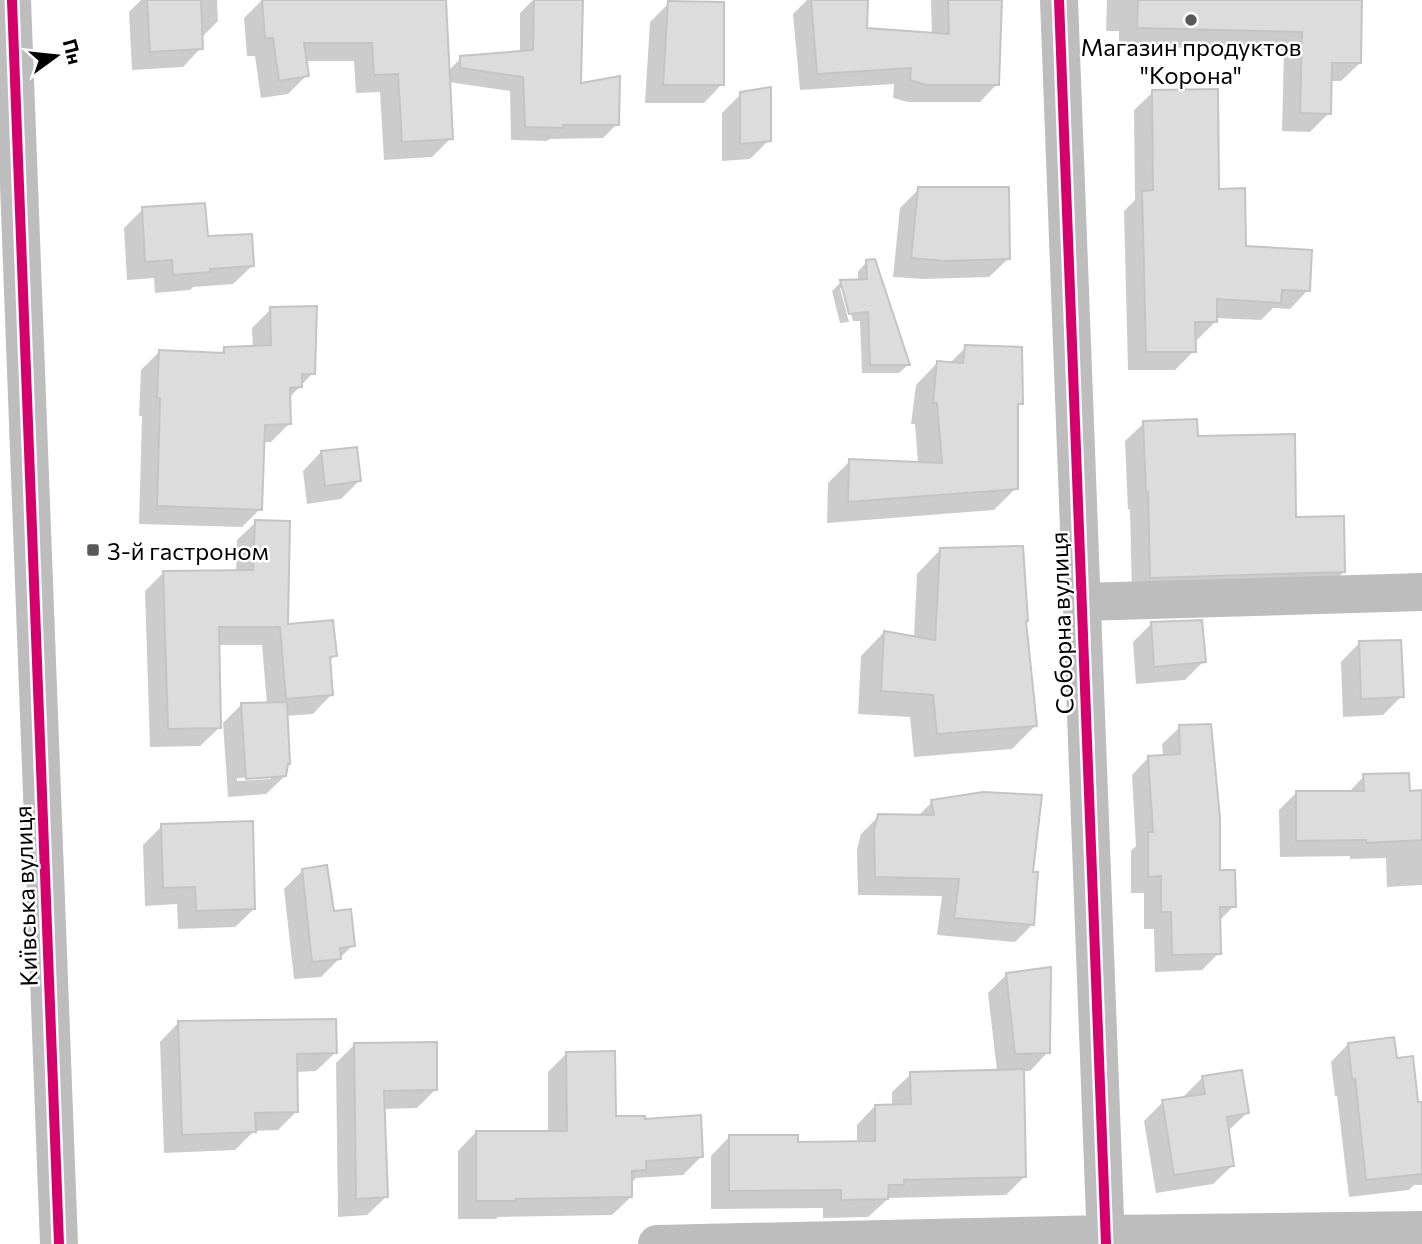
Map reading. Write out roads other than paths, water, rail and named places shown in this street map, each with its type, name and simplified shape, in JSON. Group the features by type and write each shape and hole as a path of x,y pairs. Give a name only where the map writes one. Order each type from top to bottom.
{"street":[{"name":"Київська вулиця","path":"12,0 59,1244"},
{"name":"Соборна вулиця","path":"1059,0 1105,1239"},
{"path":"1082,602 1422,592"},
{"path":"657,1244 1105,1239 1422,1230"}],"place":[{"name":"Магазин продуктов \"Корона\"","path":"1191,20"},
{"name":"3-й гастроном","path":"93,550"}]}
